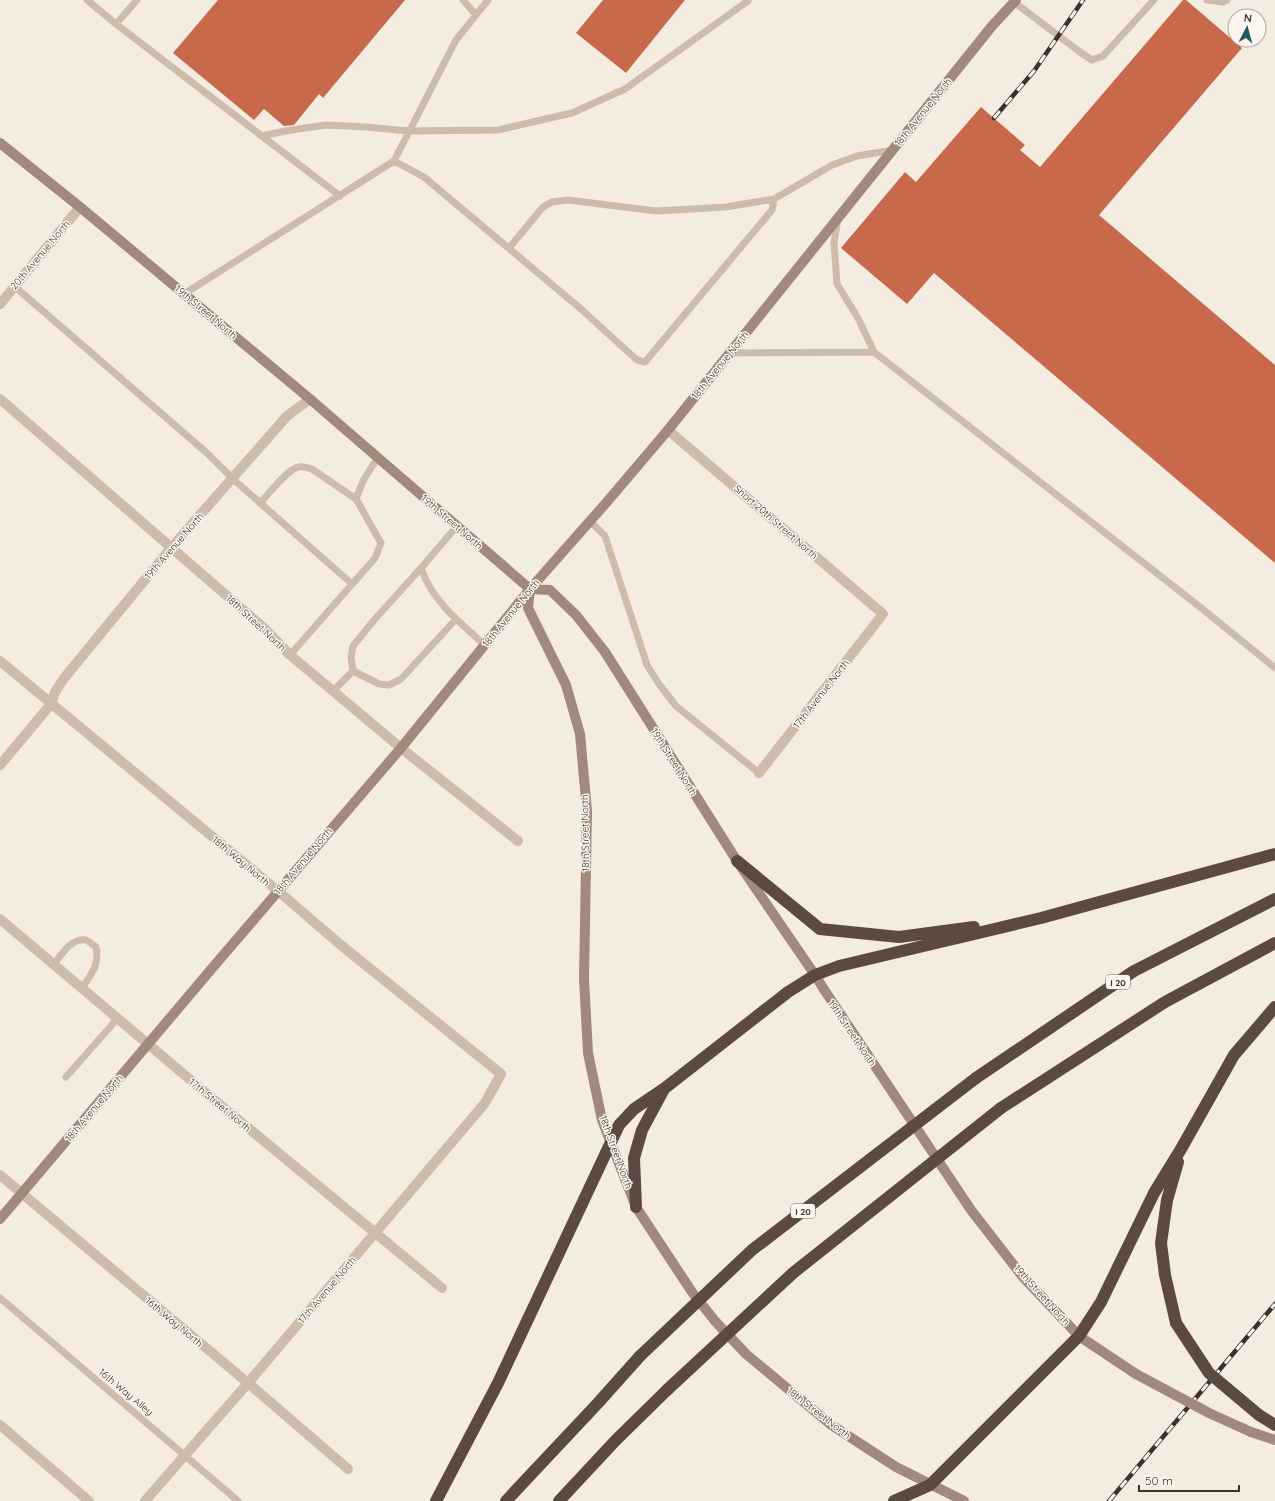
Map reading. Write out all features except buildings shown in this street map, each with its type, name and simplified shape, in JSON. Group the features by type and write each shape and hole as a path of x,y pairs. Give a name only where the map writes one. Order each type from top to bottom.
{"highway":[{"path":"436,1501 498,1383 619,1125 634,1109 665,1088 788,992 815,975 839,966 1041,918 1275,854"},
{"path":"737,861 820,930 899,937 1041,918"},
{"name":"I 20","path":"506,1501 640,1356 752,1250 976,1078 1134,971 1272,901"},
{"path":"559,1501 616,1440 667,1390 793,1273 1000,1108 1165,1002 1275,943"},
{"path":"894,1501 930,1485 1079,1336 1101,1302 1154,1193 1181,1149 1234,1055 1275,1007"},
{"path":"636,1207 634,1158 642,1130 665,1088"},
{"path":"1181,1149 1168,1200 1161,1243 1165,1275 1176,1323 1210,1373 1259,1415 1275,1426"}],"main road":[{"name":"18th Avenue North","path":"0,1219 401,748 530,589 668,430 992,26 1015,1"},
{"name":"19th Street North","path":"0,143 80,207 310,399 530,589 550,590 576,615 605,652 737,861 815,975 822,988 971,1210 1023,1277 1079,1336 1136,1374 1209,1413 1251,1432 1275,1440"},
{"name":"18th Street North","path":"530,589 528,608 566,685 580,734 587,811 584,979 588,1053 602,1120 636,1207 692,1292 715,1321 746,1354 830,1424 896,1467 964,1501"}],"street":[{"name":"20th Avenue North","path":"0,304 80,207"},
{"name":"18th Street North","path":"0,399 264,628 290,655 401,748 518,841"},
{"name":"19th Avenue North","path":"0,765 51,704 55,692 65,677 171,548 287,416 310,399"},
{"name":"Short 20th Street North","path":"668,430 883,614"},
{"name":"17th Avenue North","path":"759,773 883,614"},
{"name":"18th Way North","path":"0,661 278,891 342,946 501,1074"},
{"name":"17th Street North","path":"0,919 213,1099 442,1288"},
{"name":"17th Avenue North","path":"145,1501 248,1383 485,1103 501,1074"},
{"name":"16th Way North","path":"0,1175 348,1469"},
{"path":"0,1425 88,1501"}],"lane":[{"path":"87,0 116,24 340,196"},
{"path":"116,24 137,0"},
{"path":"463,0 476,15"},
{"path":"184,294 394,162 456,40 488,0"},
{"path":"262,136 326,125 410,131 498,130 572,113 625,89 748,0"},
{"path":"1015,1 1092,60 1103,56 1154,0"},
{"path":"1206,0 1223,2 1227,0"},
{"path":"509,248 543,207 552,202 568,200 656,211 726,207 774,198 832,165 857,156 893,150"},
{"path":"394,162 424,177 581,309 637,360 645,362 772,210 774,198"},
{"path":"838,218 834,243 837,284 858,318 874,352 1194,602 1275,668"},
{"path":"14,286 207,453 233,479 352,584"},
{"path":"730,353 874,352"},
{"path":"356,499 363,480 378,458"},
{"path":"260,503 288,474 300,467 306,467 312,469 356,499 381,543 374,558 290,655"},
{"path":"590,521 605,536 648,665 659,684 676,706 759,773"},
{"path":"353,671 351,657 353,646 375,618 457,526"},
{"path":"421,568 425,580 447,611 484,646"},
{"path":"353,671 379,684 389,685 401,679 456,619"},
{"path":"333,691 353,671"},
{"path":"54,964 70,945 77,941 86,940 96,947 98,955 95,968 82,988"},
{"path":"66,1077 118,1018"},
{"name":"16th Way Alley","path":"0,1298 238,1501"}],"railway":[{"path":"994,118 1034,71 1083,0"},
{"path":"1109,1501 1275,1304"}]}
